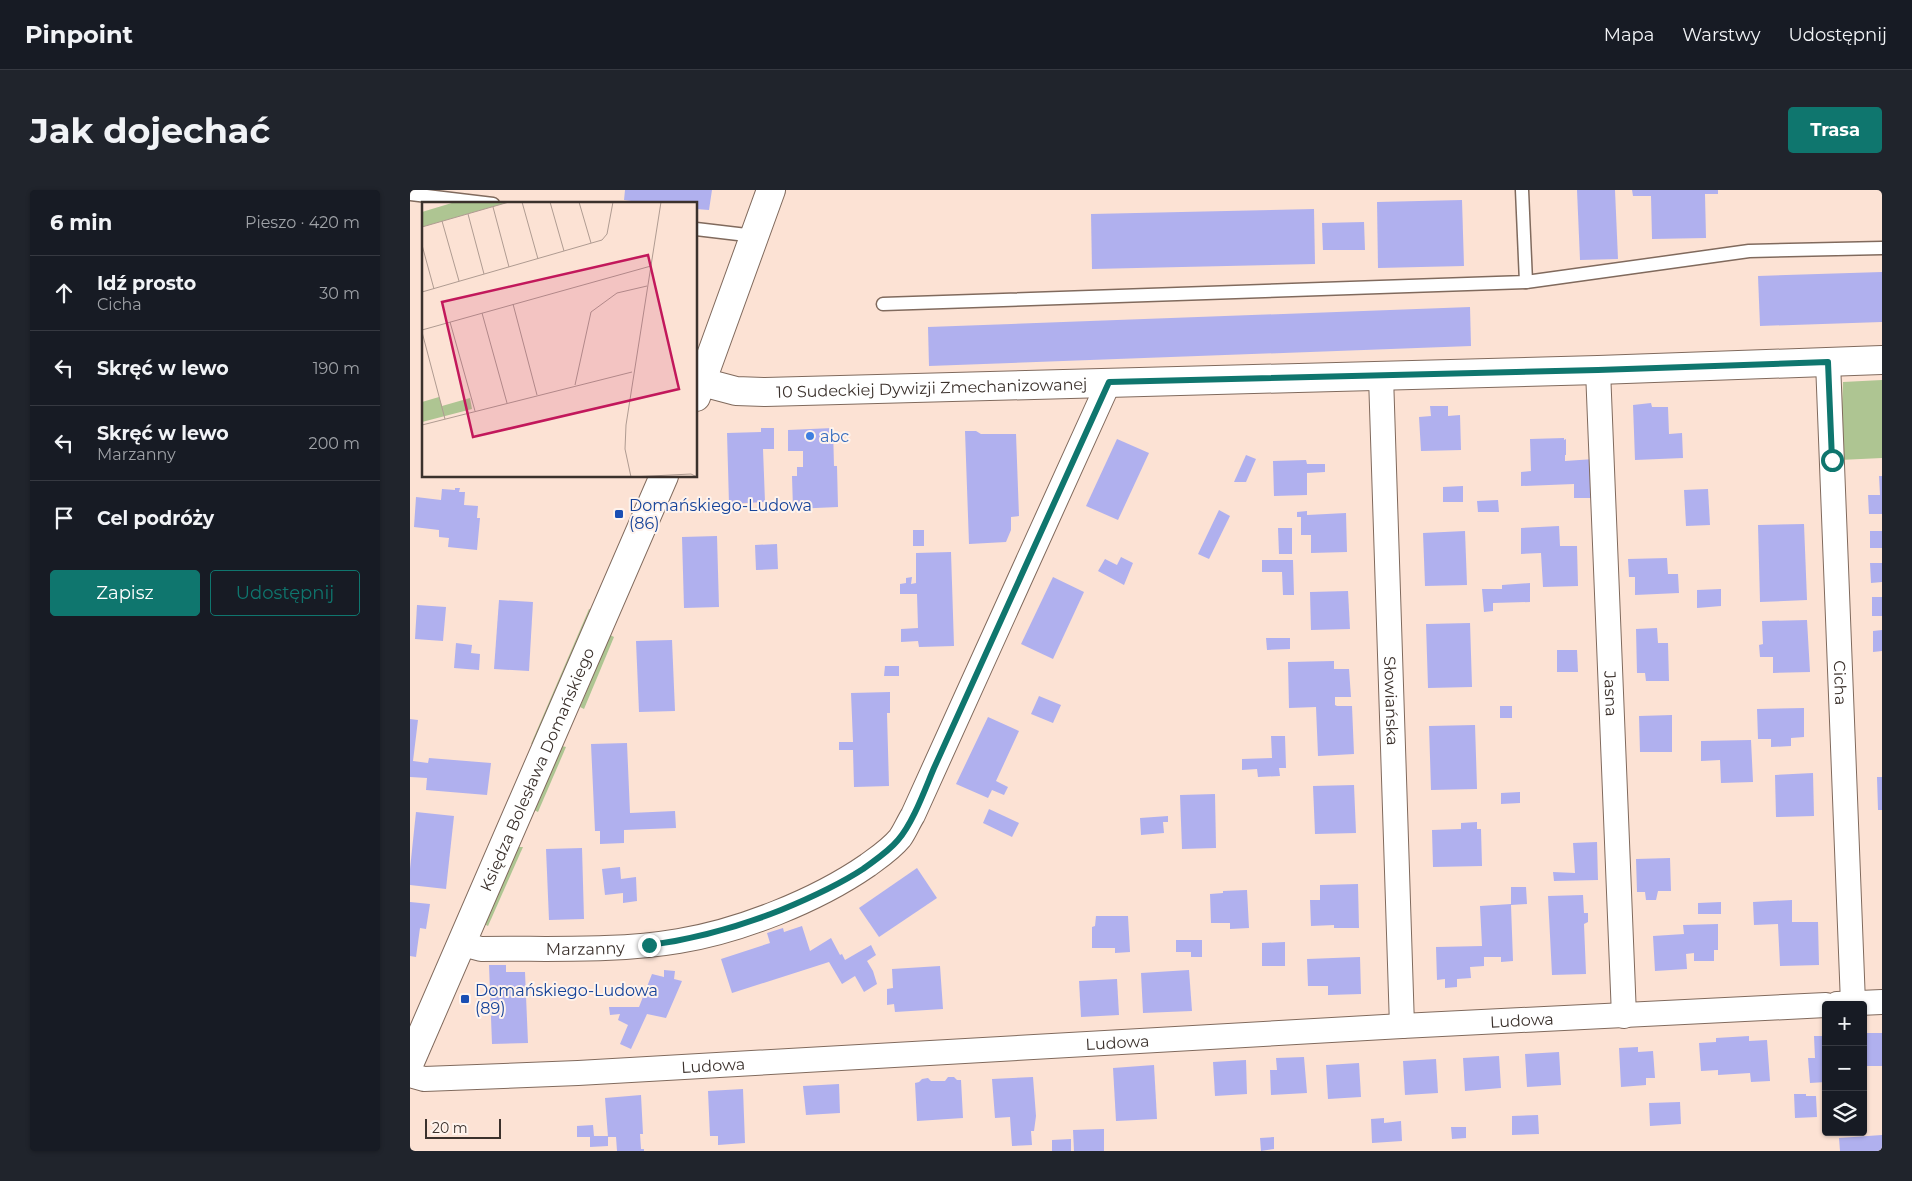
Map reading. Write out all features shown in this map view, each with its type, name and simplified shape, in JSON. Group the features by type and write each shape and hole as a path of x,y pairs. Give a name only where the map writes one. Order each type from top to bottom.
{"street":[{"path":"699,389 771,190"},
{"name":"10 Sudeckiej Dywizji Zmechanizowanej","path":"699,389 765,392 1598,370 1882,360"},
{"name":"Cicha","path":"1828,362 1853,1001"},
{"name":"Jasna","path":"1598,370 1624,1016"},
{"name":"Słowiańska","path":"1381,376 1402,1026"},
{"name":"Marzanny","path":"462,944 481,949 605,947 678,941 743,925 819,895 884,854 899,839 913,815 1109,382"},
{"name":"Księdza Bolesława Domańskiego","path":"410,1062 663,478"},
{"name":"Ludowa","path":"1867,1003 1882,1002"},
{"name":"Ludowa","path":"410,1075 424,1079 578,1073 1402,1026 1822,1005"}],"lane":[{"path":"1522,190 1526,282"},
{"path":"410,194 476,202"},
{"path":"698,228 755,236"},
{"path":"883,304 1526,282 1749,251 1882,248"}],"green space":[{"path":"1882,380 1882,458 1840,460 1843,382"},
{"path":"589,609 594,611 537,742 531,744"},
{"path":"610,635 614,637 584,709 580,707"},
{"path":"562,746 566,747 538,812 534,810"},
{"path":"518,847 523,847 488,926 486,925 487,916"}],"building":[{"path":"625,190 712,190 709,210 698,209 698,202 638,202 624,200"},
{"path":"1577,190 1615,190 1618,259 1580,260"},
{"path":"1632,190 1718,190 1718,194 1705,194 1706,238 1652,239 1651,196 1633,196"},
{"path":"1462,200 1464,266 1378,268 1377,202"},
{"path":"1314,209 1315,264 1092,269 1091,214"},
{"path":"1364,222 1365,250 1323,250 1322,223"},
{"path":"1882,272 1882,322 1760,326 1758,276"},
{"path":"1470,307 1471,346 929,366 928,327"},
{"path":"1651,403 1652,407 1668,407 1669,434 1682,433 1683,458 1635,460 1633,405"},
{"path":"1430,406 1448,406 1448,416 1460,415 1461,450 1421,451 1419,417 1431,416"},
{"path":"761,428 774,428 774,449 763,449 765,502 729,504 727,433 761,432"},
{"path":"833,428 834,466 837,466 838,507 793,509 792,476 797,476 797,467 803,467 803,451 788,451 788,430"},
{"path":"965,431 976,431 981,434 1016,434 1019,516 1011,517 1011,530 1006,542 969,544"},
{"path":"1564,438 1564,440 1566,439 1565,461 1594,459 1595,498 1574,498 1574,484 1521,486 1521,472 1531,471 1530,439"},
{"path":"1117,439 1149,453 1118,520 1086,506"},
{"path":"1246,455 1256,459 1246,482 1234,482"},
{"path":"1306,460 1307,464 1325,464 1325,472 1307,473 1307,495 1274,496 1273,461"},
{"path":"1879,476 1882,476 1882,514 1869,514 1868,495 1880,495"},
{"path":"1463,486 1463,502 1443,502 1443,487"},
{"path":"455,488 460,488 459,492 465,492 464,505 478,506 477,518 480,518 477,550 448,547 449,538 439,537 439,530 414,527 416,497 441,500 442,489 455,490"},
{"path":"1708,489 1710,525 1686,526 1684,490"},
{"path":"1498,500 1499,512 1478,512 1477,501"},
{"path":"1219,510 1230,516 1209,559 1198,554"},
{"path":"1307,511 1307,515 1346,513 1347,552 1311,553 1311,535 1301,535 1301,517 1297,517 1297,512"},
{"path":"1804,524 1807,600 1760,602 1758,525"},
{"path":"1559,526 1560,546 1577,546 1578,586 1543,587 1541,553 1521,554 1521,528"},
{"path":"1278,528 1292,528 1292,554 1279,554"},
{"path":"913,530 924,530 924,546 913,546"},
{"path":"1465,531 1467,585 1425,586 1423,533"},
{"path":"1870,531 1882,531 1882,548 1870,548"},
{"path":"717,536 719,607 684,608 682,537"},
{"path":"777,544 778,569 756,570 755,545"},
{"path":"951,552 954,646 919,647 918,641 901,642 901,629 918,628 917,594 900,594 900,584 906,583 906,578 912,577 911,584 916,583 916,553"},
{"path":"1121,557 1133,563 1124,585 1098,571 1105,559 1117,565"},
{"path":"1667,558 1668,574 1678,574 1679,593 1635,595 1635,577 1629,577 1628,559"},
{"path":"1262,560 1293,560 1294,595 1283,595 1282,572 1262,572"},
{"path":"1870,563 1882,563 1882,582 1871,583"},
{"path":"1053,577 1084,592 1053,659 1021,644"},
{"path":"1530,583 1530,602 1493,603 1493,611 1484,612 1482,589 1502,589 1502,585"},
{"path":"1721,589 1721,606 1697,608 1697,590"},
{"path":"1348,591 1350,629 1311,630 1310,592"},
{"path":"1872,597 1882,597 1882,616 1872,616"},
{"path":"499,600 533,602 529,671 494,669"},
{"path":"417,605 446,607 443,641 415,639"},
{"path":"1807,620 1810,672 1773,673 1773,657 1760,657 1759,645 1763,644 1762,621"},
{"path":"1470,623 1472,687 1428,688 1426,624"},
{"path":"1657,628 1658,643 1668,643 1669,681 1646,681 1645,673 1637,673 1636,629"},
{"path":"1882,630 1882,651 1873,652 1873,631"},
{"path":"1266,638 1290,638 1290,649 1267,650"},
{"path":"672,640 675,711 639,712 636,641"},
{"path":"456,643 472,645 471,653 480,654 479,670 454,668"},
{"path":"1557,650 1577,650 1578,672 1557,672"},
{"path":"1334,661 1334,669 1349,669 1351,697 1335,697 1335,705 1352,706 1354,754 1318,756 1316,707 1289,708 1288,662"},
{"path":"885,666 899,666 899,676 884,676"},
{"path":"890,692 890,713 887,713 889,786 854,787 853,750 839,750 839,742 853,742 851,693"},
{"path":"1039,696 1061,705 1053,723 1031,714"},
{"path":"1500,706 1512,706 1512,718 1500,718"},
{"path":"1804,708 1804,737 1791,738 1791,746 1771,747 1771,739 1758,739 1757,709"},
{"path":"1672,715 1672,752 1640,752 1639,716"},
{"path":"988,717 1019,731 996,781 1008,787 1004,795 992,790 988,798 956,784"},
{"path":"410,719 418,720 413,761 428,763 429,758 491,763 487,795 426,790 427,778 410,777"},
{"path":"1475,725 1477,789 1431,790 1429,726"},
{"path":"1271,736 1285,736 1286,768 1279,768 1280,776 1258,777 1257,769 1242,770 1242,759 1272,758"},
{"path":"1751,740 1753,782 1721,783 1720,760 1701,761 1701,741"},
{"path":"627,743 630,813 675,811 676,828 624,830 624,843 600,844 600,831 595,831 591,744"},
{"path":"1813,773 1814,816 1776,817 1775,775"},
{"path":"1877,777 1882,777 1882,810 1878,810"},
{"path":"1354,785 1356,833 1315,834 1313,786"},
{"path":"1520,792 1520,803 1501,804 1501,793"},
{"path":"1215,794 1216,848 1182,849 1180,795"},
{"path":"989,809 1019,823 1012,837 983,823"},
{"path":"416,812 454,816 446,889 410,885"},
{"path":"1168,816 1168,822 1163,822 1164,833 1141,835 1140,818"},
{"path":"1477,822 1477,829 1481,829 1482,866 1433,867 1432,830 1461,829 1461,823"},
{"path":"1597,842 1598,880 1554,881 1553,872 1575,873 1573,843"},
{"path":"582,848 584,919 549,920 546,849"},
{"path":"1670,858 1671,891 1658,891 1656,900 1646,900 1645,892 1637,892 1636,859"},
{"path":"620,867 621,879 636,877 637,901 623,903 623,893 605,895 602,869"},
{"path":"917,868 937,898 879,937 859,908"},
{"path":"1358,884 1359,928 1334,928 1334,925 1311,926 1310,900 1320,900 1320,885"},
{"path":"1511,887 1526,887 1527,904 1511,905 1513,961 1501,962 1501,957 1484,957 1484,966 1470,967 1471,978 1457,979 1457,987 1445,988 1445,979 1437,980 1436,947 1482,946 1480,906 1511,904"},
{"path":"1247,890 1249,928 1230,929 1230,923 1211,923 1210,894 1223,893 1223,891"},
{"path":"1583,895 1584,913 1588,913 1588,922 1584,924 1586,974 1552,975 1548,896"},
{"path":"1792,900 1792,922 1818,922 1819,965 1780,966 1778,924 1754,925 1753,902"},
{"path":"410,902 430,904 426,929 420,928 416,957 410,956"},
{"path":"1721,902 1721,914 1698,914 1698,903"},
{"path":"1096,916 1128,916 1130,952 1115,953 1115,948 1092,948 1092,927 1095,926"},
{"path":"1718,924 1718,950 1714,950 1714,961 1694,961 1694,953 1686,954 1687,969 1655,971 1653,936 1684,934 1683,925"},
{"path":"802,926 810,951 831,938 840,955 842,954 845,960 871,945 876,955 867,961 873,971 877,984 864,992 855,976 842,984 829,962 732,993 721,959 770,943 767,933 783,928 784,932"},
{"path":"1176,940 1202,940 1202,957 1191,957 1191,952 1176,952"},
{"path":"1285,942 1285,966 1262,966 1262,943"},
{"path":"1360,957 1361,994 1328,995 1328,986 1308,986 1307,959"},
{"path":"489,965 506,965 506,972 525,972 528,1043 492,1044"},
{"path":"940,966 943,1009 895,1012 894,1004 887,1005 887,989 893,988 892,969"},
{"path":"664,970 675,971 674,979 682,981 666,1018 647,1014 631,1049 620,1044 628,1025 618,1020 620,1014 610,1015 609,1007 639,1007 652,974 664,977"},
{"path":"1189,970 1192,1011 1143,1013 1141,973"},
{"path":"1117,979 1119,1015 1081,1017 1079,981"},
{"path":"1867,1033 1882,1033 1882,1066 1867,1066"},
{"path":"1749,1036 1749,1041 1767,1040 1770,1081 1751,1082 1750,1073 1718,1075 1718,1070 1701,1071 1699,1043 1716,1042 1716,1038"},
{"path":"1814,1036 1822,1036 1822,1082 1810,1083 1808,1058 1815,1058"},
{"path":"1638,1047 1638,1052 1653,1051 1655,1078 1646,1078 1646,1085 1621,1087 1619,1048"},
{"path":"1559,1052 1561,1085 1527,1087 1525,1054"},
{"path":"1499,1056 1501,1088 1465,1091 1463,1058"},
{"path":"1304,1057 1307,1093 1271,1095 1270,1070 1277,1070 1276,1058"},
{"path":"1436,1059 1438,1093 1405,1095 1403,1061"},
{"path":"1246,1060 1247,1094 1215,1096 1213,1062"},
{"path":"1359,1063 1361,1097 1328,1099 1326,1065"},
{"path":"1154,1065 1157,1119 1116,1121 1113,1068"},
{"path":"948,1077 961,1080 963,1118 917,1121 915,1083 928,1078 931,1081 945,1081"},
{"path":"1033,1077 1036,1116 1034,1131 1031,1131 1032,1145 1012,1146 1010,1117 995,1118 992,1079"},
{"path":"839,1084 840,1113 806,1115 803,1086"},
{"path":"743,1089 745,1143 718,1145 718,1136 710,1136 708,1091"},
{"path":"1794,1094 1816,1096 1817,1117 1795,1118"},
{"path":"641,1095 643,1134 640,1134 641,1149 644,1149 644,1151 617,1151 616,1137 608,1137 605,1098"},
{"path":"1680,1102 1681,1124 1650,1126 1649,1103"},
{"path":"1538,1115 1539,1134 1512,1135 1512,1116"},
{"path":"1384,1118 1384,1123 1401,1121 1402,1141 1372,1143 1371,1119"},
{"path":"593,1125 594,1136 608,1136 608,1146 590,1147 590,1137 577,1137 577,1126"},
{"path":"1451,1127 1466,1127 1466,1138 1452,1139"},
{"path":"1104,1129 1104,1151 1074,1151 1073,1130"},
{"path":"1882,1135 1882,1151 1840,1151 1839,1138"},
{"path":"1274,1137 1274,1149 1261,1151 1260,1138"},
{"path":"1071,1139 1071,1151 1052,1151 1052,1140"}],"place":[{"name":"abc","path":"810,436"},
{"name":"Domańskiego-Ludowa (86)","path":"619,514"},
{"name":"Domańskiego-Ludowa (89)","path":"465,999"}],"route":[{"path":"649,945 678,941 743,925 819,895 884,854 899,839 913,815 1109,382 1598,370 1828,362 1832,460"}]}
